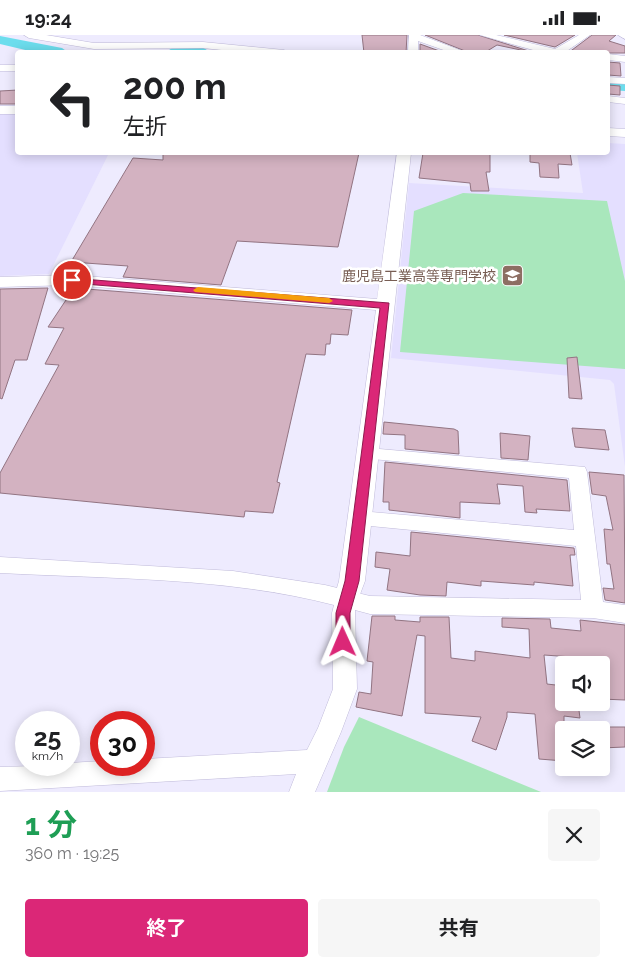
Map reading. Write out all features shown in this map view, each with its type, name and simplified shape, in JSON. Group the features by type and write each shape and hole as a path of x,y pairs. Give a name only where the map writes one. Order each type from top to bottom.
{"street":[{"path":"29,35 87,46 132,48 203,45 254,50"},
{"path":"132,48 135,35"},
{"path":"413,50 414,35 455,50"},
{"path":"485,35 545,50"},
{"path":"506,50 528,35"},
{"path":"562,50 584,35"},
{"path":"610,57 625,59"},
{"path":"0,68 15,68"},
{"path":"610,80 625,81"},
{"path":"610,99 625,101"},
{"path":"0,110 15,110"},
{"path":"610,132 625,133"},
{"path":"302,792 314,761 329,732 345,689 343,620 352,581 404,155"},
{"path":"0,282 80,281 385,305"},
{"path":"368,454 578,472 594,609"},
{"path":"360,518 585,539"},
{"path":"0,565 243,580 347,598 370,605 594,609 625,614"},
{"path":"0,779 314,761"}],"shaded area":[{"path":"15,111 15,155 108,155 49,274 0,276 0,112"},
{"name":"鹿児島工業高等専門学校","path":"610,143 625,144 625,467 614,384 610,380 391,358 409,183 583,193 577,155 610,155"}],"green space":[{"name":"鹿児島工業高等専門学校","path":"463,193 607,201 625,281 625,369 400,352 414,211"},
{"path":"359,717 541,792 327,792 344,747"}],"building":[{"path":"362,35 407,35 406,50 364,50"},
{"path":"425,35 478,35 526,50 497,45 489,50 462,50"},
{"path":"504,35 575,35 555,47"},
{"path":"592,35 616,35 609,41 625,46 625,53 610,53 610,50 572,50"},
{"path":"420,44 437,50 420,50"},
{"path":"610,62 620,63 621,76 610,75"},
{"path":"610,85 620,86 620,95 610,94"},
{"path":"15,90 15,104 0,104 0,91"},
{"path":"163,155 359,155 338,247 237,241 221,285 123,277 128,266 71,262 133,158 163,160"},
{"path":"423,155 490,155 490,172 486,172 489,191 471,191 470,183 419,178"},
{"path":"530,155 570,155 572,165 558,164 559,178 540,177 539,163 530,162"},
{"path":"48,288 27,360 15,360 2,399 0,398 0,289"},
{"path":"74,288 352,310 348,335 331,334 330,344 326,344 325,355 306,354 277,482 280,483 273,513 245,511 244,517 0,493 0,473 59,365 45,364 64,328 48,327"},
{"path":"577,357 582,399 569,398 567,358"},
{"path":"384,422 454,429 458,431 459,454 405,449 405,435 383,434"},
{"path":"572,428 605,430 609,450 575,447"},
{"path":"500,433 530,436 528,460 501,458"},
{"path":"385,462 567,480 570,511 536,509 537,513 525,512 523,486 497,484 500,504 460,502 460,518 389,510 389,502 383,502"},
{"path":"589,472 624,475 625,603 605,600 603,588 614,589 610,564 607,564 604,529 613,530 606,496 592,494"},
{"path":"411,532 574,548 575,555 570,555 573,586 534,582 534,585 481,581 481,586 447,582 446,596 420,595 387,590 390,569 375,567 376,552 410,556"},
{"path":"372,616 395,616 395,620 420,622 420,617 449,617 451,658 475,661 475,651 530,658 529,629 502,627 502,618 550,619 551,628 581,631 580,620 625,625 625,700 610,699 610,656 544,655 547,684 555,685 555,711 579,711 580,718 564,716 564,721 555,721 555,760 539,759 535,714 507,712 496,750 472,741 481,717 425,713 425,636 417,635 402,716 356,707 359,692 371,694 373,662 367,661"},
{"path":"610,727 625,727 625,747 610,748"}],"waterway":[{"path":"0,40 48,50"},
{"path":"610,85 625,86"}],"slow traffic":[{"path":"198,290 329,301"}],"place":[{"name":"鹿児島工業高等専門学校","path":"512,276"}],"route":[{"path":"72,280 385,305 352,581 343,613 343,642"}]}
